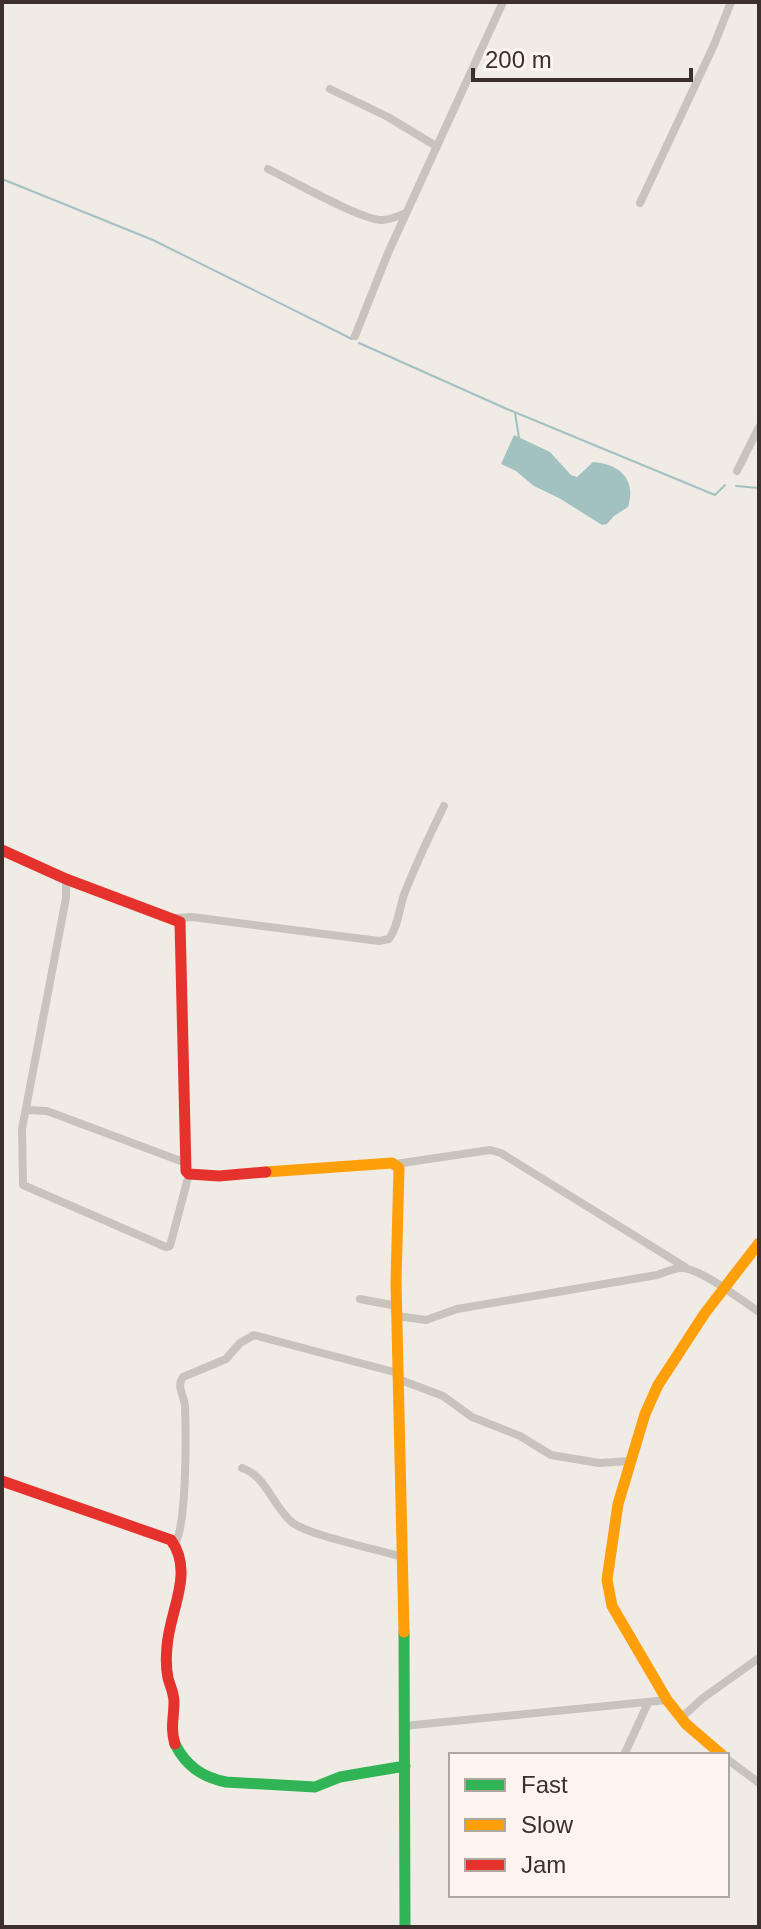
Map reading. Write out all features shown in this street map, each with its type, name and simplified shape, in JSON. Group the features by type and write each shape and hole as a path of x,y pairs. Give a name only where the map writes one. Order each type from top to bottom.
{"street":[{"path":"355,336 406,213 503,2"},
{"path":"640,203 731,2"},
{"path":"330,89 388,117 436,146"},
{"path":"268,169 377,220 406,213"},
{"path":"737,471 759,427"},
{"path":"2,850 66,879 176,918 192,917 379,941 389,939 396,927 404,896 444,806"},
{"path":"66,879 66,898 22,1129 23,1185 115,1223 154,1243 170,1246 188,1169 182,925 176,918"},
{"path":"27,1110 47,1111 188,1169 219,1176 395,1164 490,1150 501,1153 759,1312"},
{"path":"395,1164 399,1168 397,1311 405,1927"},
{"path":"720,1753 681,1718 667,1700 615,1612 608,1595 607,1580 613,1534 630,1461 658,1385 724,1288 759,1243"},
{"path":"360,1299 426,1320 457,1309 686,1268"},
{"path":"175,1544 180,1536 184,1511 185,1405 179,1385 183,1377 226,1359 240,1343 254,1335 398,1376 443,1396 472,1417 520,1436 551,1455 599,1463 630,1461"},
{"path":"242,1468 258,1478 282,1511 300,1527 402,1557"},
{"path":"2,1481 175,1544 181,1562 180,1581 168,1634 167,1676 174,1702 171,1721 175,1746 192,1768 213,1780 227,1783 239,1781 315,1787 340,1777 405,1766"},
{"path":"681,1718 703,1698 759,1658"},
{"path":"404,1726 667,1700"},
{"path":"625,1753 648,1703"},
{"path":"729,1760 759,1783"}],"water":[{"path":"514,435 550,452 571,475 577,477 593,462 618,470 630,488 628,507 602,525 534,486 516,471 501,464"}],"waterway":[{"path":"2,179 153,240 352,339"},
{"path":"359,343 507,409 715,495 725,485"},
{"path":"515,413 519,438"},
{"path":"736,486 759,488"}],"traffic: fast":[{"path":"404,1632 405,1927"},
{"path":"175,1744 184,1759 196,1769 226,1782 315,1787 340,1777 405,1766"}],"traffic: slow":[{"path":"266,1172 392,1163 399,1168 396,1282 404,1632"},
{"path":"720,1753 686,1724 667,1700 612,1606 607,1580 618,1504 645,1414 658,1385 705,1313 759,1243"}],"traffic: jam":[{"path":"2,850 66,879 180,922 186,1171 189,1174 219,1176 266,1172"},
{"path":"2,1481 171,1540 181,1566 166,1655 167,1674 174,1699 172,1728 175,1744"}]}
